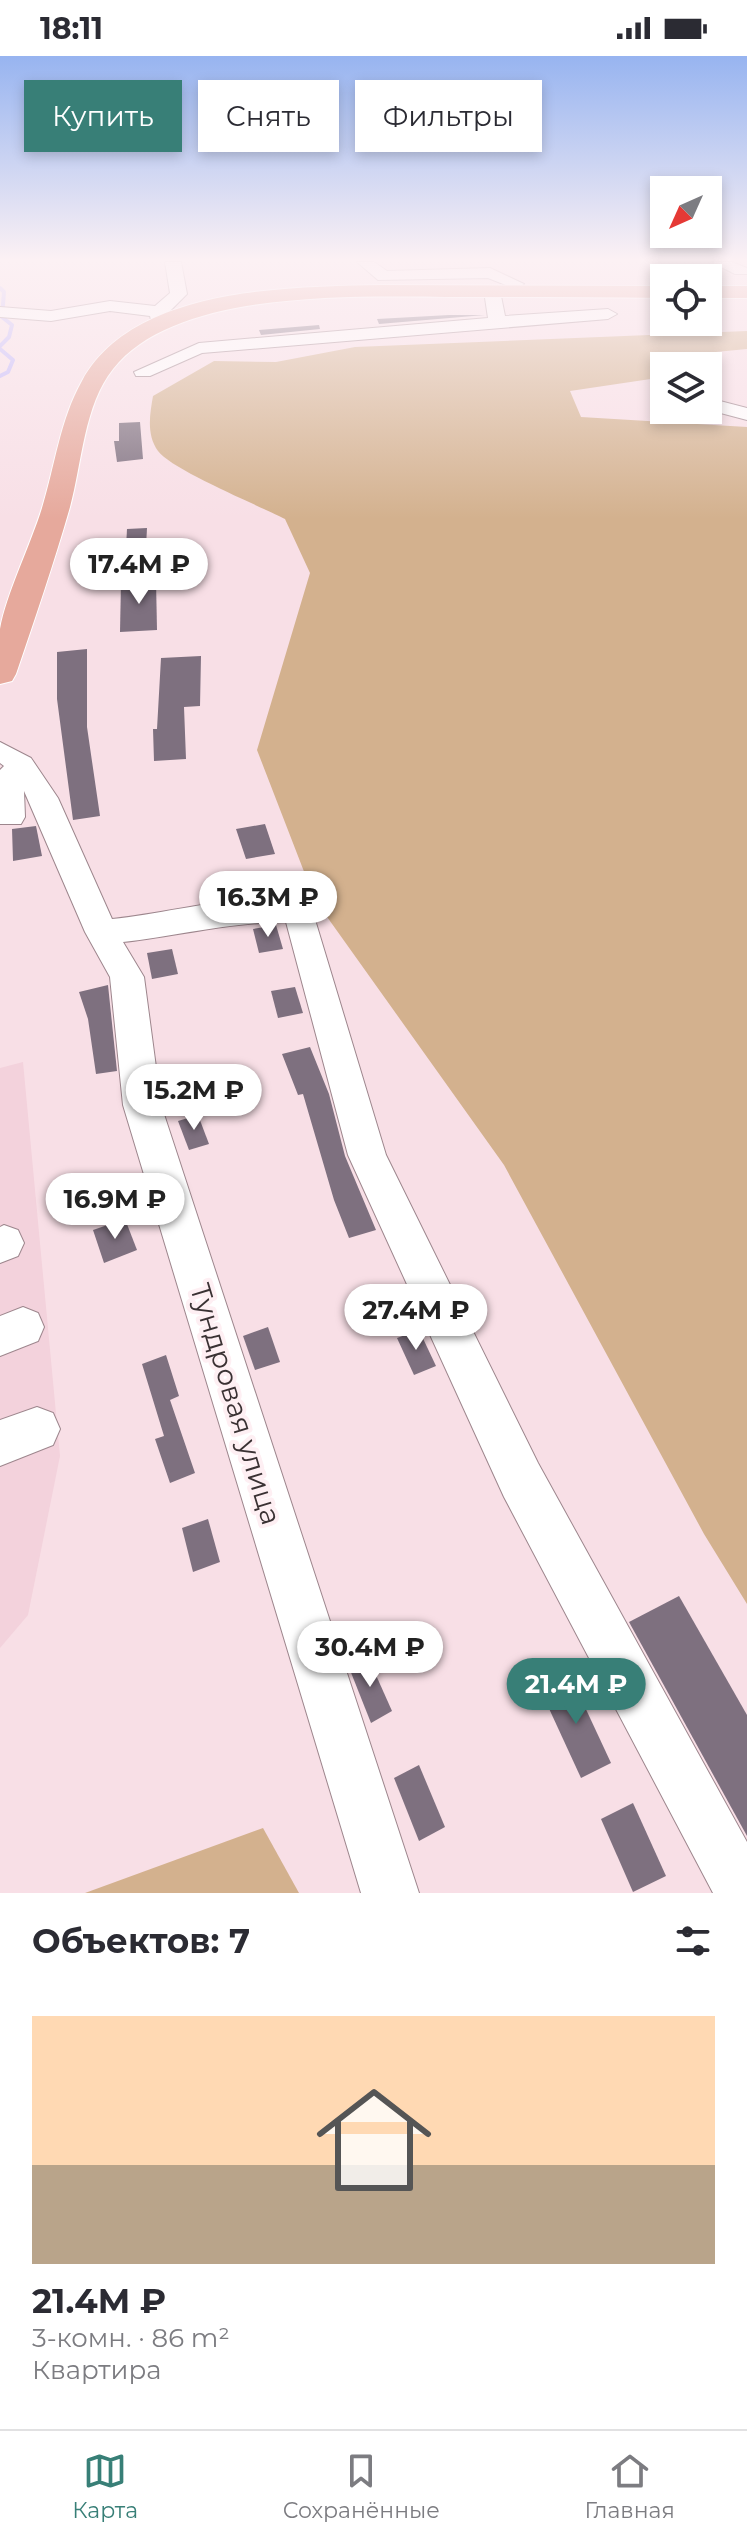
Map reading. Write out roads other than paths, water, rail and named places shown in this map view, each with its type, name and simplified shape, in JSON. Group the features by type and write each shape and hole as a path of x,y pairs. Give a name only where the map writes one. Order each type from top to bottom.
{"main road":[{"path":"0,674 57,506 80,415 93,382 105,363 121,348"}],"street":[{"path":"143,372 202,348"},
{"path":"722,408 747,414"},
{"path":"10,758 10,817"},
{"name":"Тундровая улица","path":"10,758 43,798 101,932 127,977 142,1105 390,1893"},
{"path":"101,932 164,926 238,911 299,911 367,1155 521,1480 744,1893"}],"waterway":[{"path":"0,349 13,360 8,372 0,376"}]}
